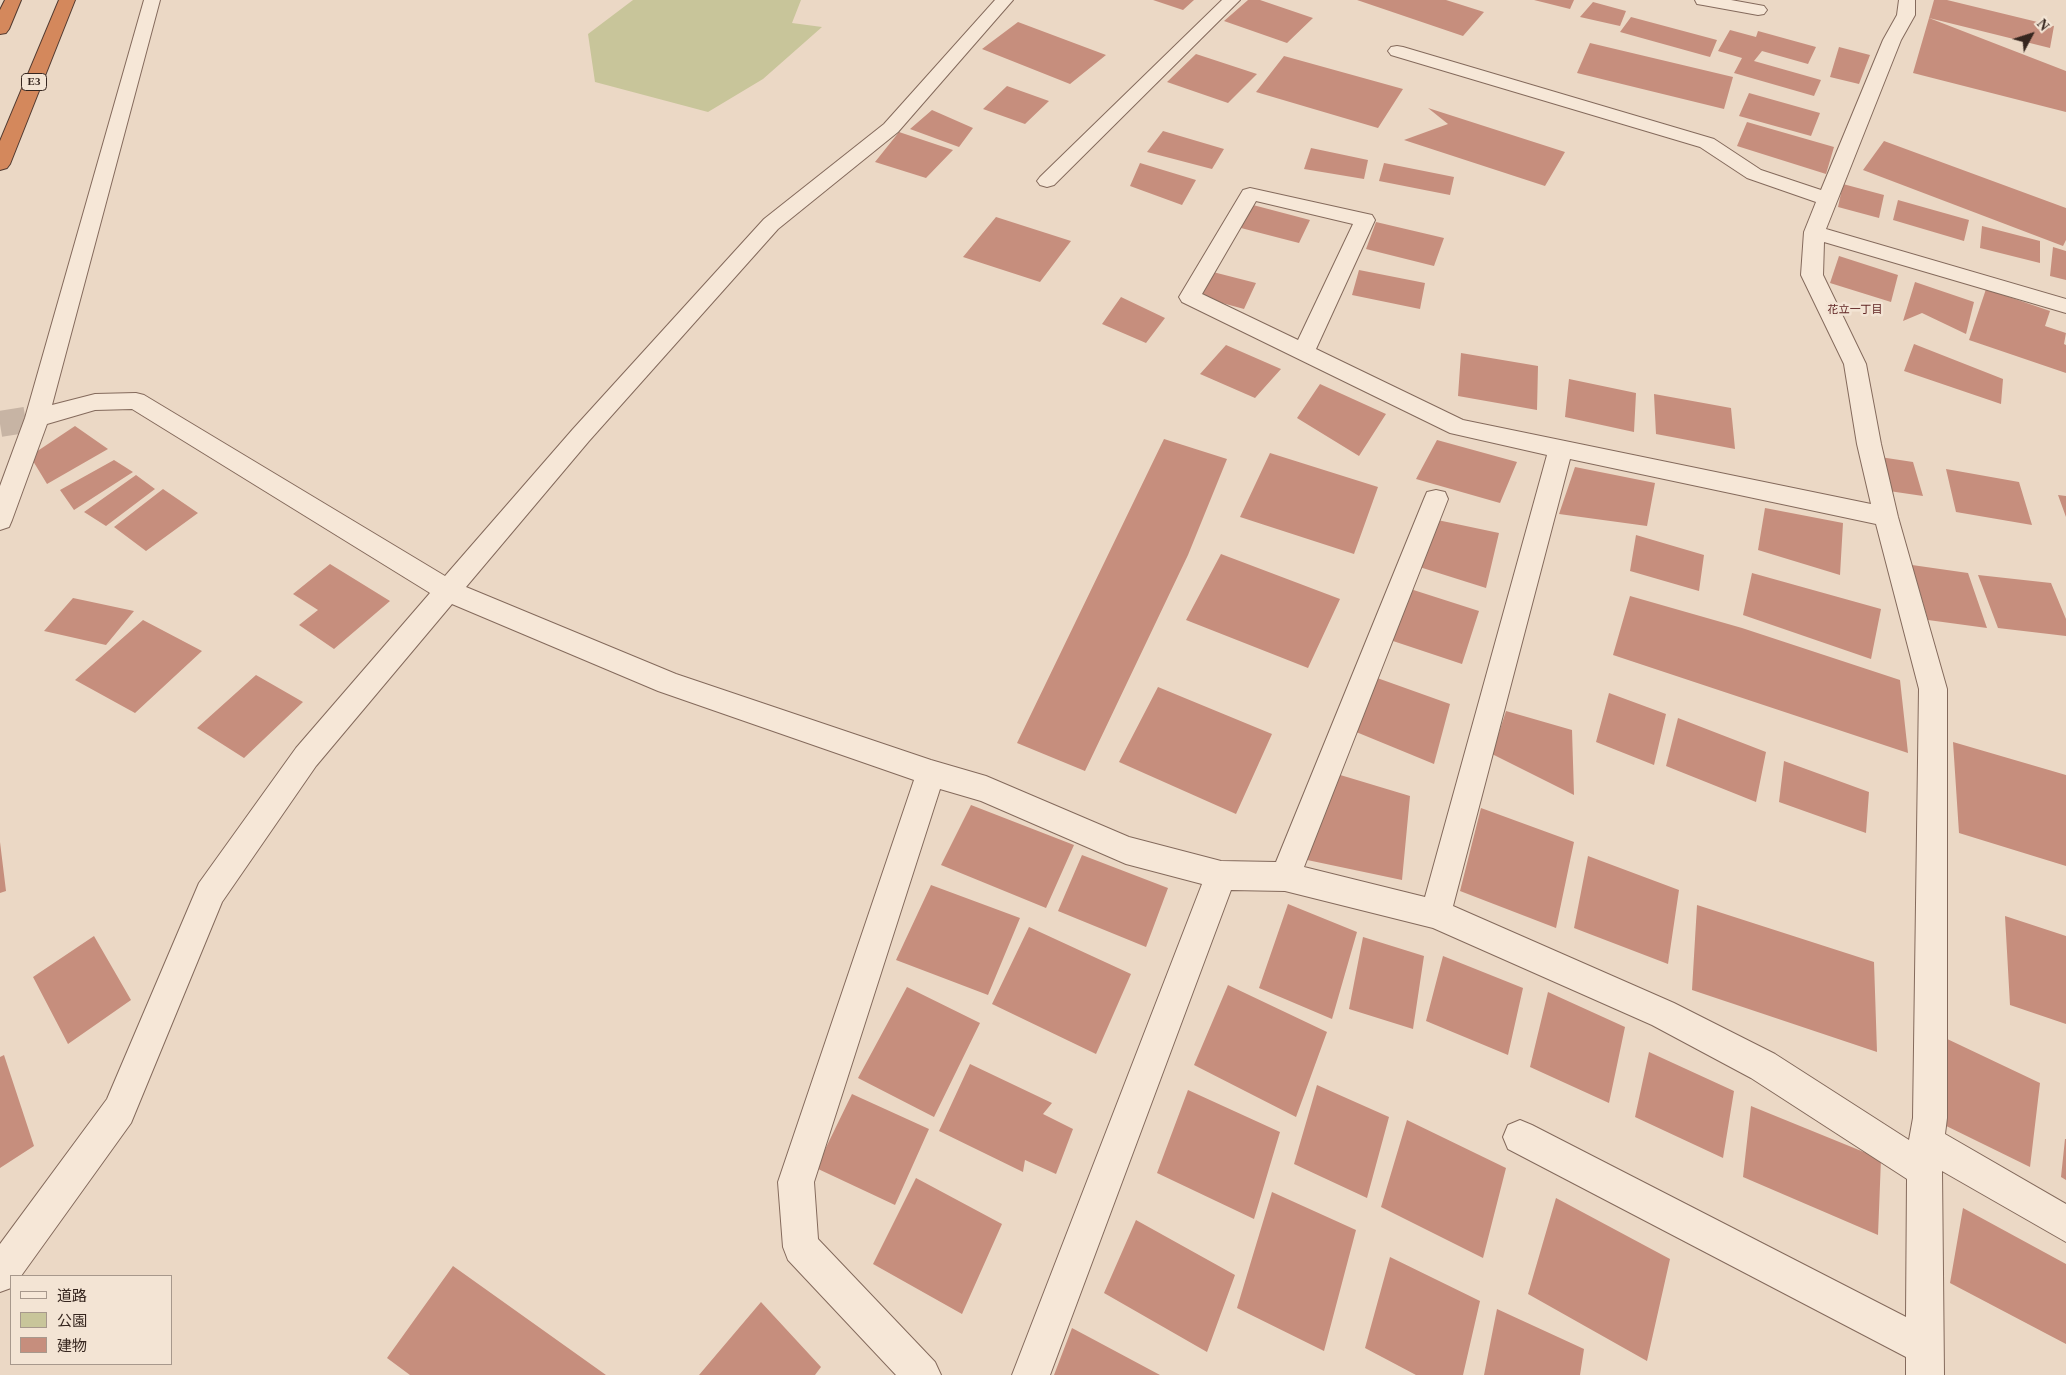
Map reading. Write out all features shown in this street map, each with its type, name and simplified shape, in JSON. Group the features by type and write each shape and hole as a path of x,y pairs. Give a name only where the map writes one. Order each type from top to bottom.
{"highway":[{"path":"0,29 13,0"},
{"name":"E3","path":"0,164 67,0"}],"street":[{"path":"0,520 37,418 126,102 152,0"},
{"path":"0,1274 119,1111 210,892 306,757 581,435 771,224 891,128 981,24 1005,0"},
{"path":"1047,181 1232,0"},
{"path":"1703,0 1758,10"},
{"path":"1520,1137 1925,1361 1925,1156 1930,1118 1933,689 1868,444 1855,364 1812,276 1814,232 1892,40 1906,16 1907,0"},
{"path":"1397,51 1707,143 1754,174 1828,199"},
{"path":"1303,352 1365,220 1250,194 1190,298 1458,427 1886,517"},
{"path":"1814,232 2066,306"},
{"path":"37,418 96,402 136,402 275,484 448,591 668,684 931,773 986,789 1126,850 1221,875 1285,878 1436,914 1663,1014 1763,1066 1925,1156 2066,1224"},
{"path":"1436,914 1561,448"},
{"path":"1285,878 1436,499"},
{"path":"922,1375 801,1247 796,1182 931,773"},
{"path":"1032,1375 1221,875"}],"green space":[{"path":"633,0 801,0 792,23 822,27 763,79 708,112 595,82 588,34"}],"building":[{"path":"1153,0 1194,0 1183,10"},
{"path":"1248,0 1260,0 1313,18 1287,43 1224,21"},
{"path":"1357,0 1446,0 1484,12 1463,36"},
{"path":"1534,0 1574,0 1570,9"},
{"path":"1934,0 1947,0 2054,26 2050,48 1929,18"},
{"path":"1593,2 1626,11 1620,26 1580,17"},
{"path":"1631,17 1717,40 1710,57 1620,32"},
{"path":"1929,18 2066,71 2066,112 1913,73"},
{"path":"1018,22 1106,55 1070,84 982,49"},
{"path":"1730,30 1756,37 1758,31 1816,47 1808,64 1762,51 1754,61 1821,80 1814,96 1734,73 1742,58 1718,51"},
{"path":"1590,43 1733,77 1724,109 1577,73"},
{"path":"1839,47 1870,55 1859,84 1830,77"},
{"path":"1196,54 1257,74 1228,103 1167,82"},
{"path":"1284,56 1403,89 1378,128 1256,92"},
{"path":"1007,86 1049,101 1025,124 983,109"},
{"path":"1749,93 1820,113 1811,136 1739,116"},
{"path":"1428,108 1565,152 1545,186 1404,140 1448,124"},
{"path":"932,110 973,128 959,147 910,129"},
{"path":"1747,122 1834,147 1826,174 1737,146"},
{"path":"1163,131 1224,149 1212,169 1147,152"},
{"path":"899,132 953,150 926,178 875,162"},
{"path":"1884,141 2066,208 2066,240 2063,246 1863,170"},
{"path":"1311,148 1368,160 1364,179 1304,169"},
{"path":"1140,163 1196,180 1182,205 1130,186"},
{"path":"1384,163 1454,177 1450,195 1379,181"},
{"path":"1843,184 1884,195 1879,218 1838,207"},
{"path":"1898,200 1969,220 1964,241 1893,220"},
{"path":"1253,205 1310,220 1299,243 1241,228"},
{"path":"996,217 1071,241 1040,282 963,257"},
{"path":"1376,222 1444,238 1434,266 1366,249"},
{"path":"1982,226 2040,241 2040,263 1980,248"},
{"path":"2053,247 2066,251 2066,280 2050,276"},
{"path":"1839,256 1898,275 1891,302 1830,283"},
{"path":"1359,270 1425,283 1420,309 1352,295"},
{"path":"1213,272 1256,283 1244,309 1200,297"},
{"path":"1915,282 1974,302 1966,334 1922,313 1903,321"},
{"path":"1986,289 2050,311 2045,326 2066,333 2064,344 2066,345 2066,373 1969,340"},
{"path":"1121,297 1165,318 1146,343 1102,324"},
{"path":"1914,344 2003,379 2001,404 1904,371"},
{"path":"1226,345 1281,369 1255,398 1200,374"},
{"path":"1461,353 1538,366 1537,410 1458,396"},
{"path":"1569,379 1636,393 1634,432 1565,417"},
{"path":"1320,384 1386,414 1359,456 1297,418"},
{"path":"1654,394 1731,408 1735,449 1656,434"},
{"path":"75,426 108,449 47,484 30,456"},
{"path":"1164,439 1227,459 1188,555 1085,771 1017,743"},
{"path":"1437,440 1517,462 1500,503 1416,479"},
{"path":"1270,453 1378,487 1354,554 1240,517"},
{"path":"1880,457 1913,462 1923,496 1889,491"},
{"path":"114,460 133,472 74,510 60,490"},
{"path":"1575,467 1655,483 1647,526 1559,514"},
{"path":"1946,469 2019,482 2032,525 1956,512"},
{"path":"136,475 155,489 106,526 84,512"},
{"path":"163,489 198,513 146,551 114,527"},
{"path":"2058,495 2066,496 2066,517"},
{"path":"1765,508 1843,523 1840,575 1758,550"},
{"path":"1428,518 1499,533 1486,588 1410,564"},
{"path":"1636,535 1704,555 1699,591 1630,571"},
{"path":"1221,554 1340,599 1308,668 1186,620"},
{"path":"330,564 390,601 334,649 299,625 318,610 293,594"},
{"path":"1912,565 1968,573 1987,628 1928,620"},
{"path":"1752,573 1881,609 1871,659 1743,615"},
{"path":"1978,575 2051,583 2066,619 2066,636 1998,628"},
{"path":"1401,586 1479,611 1462,664 1381,637"},
{"path":"1630,596 1742,628 1900,680 1908,753 1613,655"},
{"path":"73,598 134,611 106,645 44,631"},
{"path":"143,620 202,651 135,713 75,680"},
{"path":"1366,674 1450,704 1434,764 1344,727"},
{"path":"256,675 303,702 244,758 197,728"},
{"path":"1158,687 1272,734 1236,814 1119,762"},
{"path":"1609,693 1666,714 1654,765 1596,742"},
{"path":"1506,711 1572,730 1574,795 1492,754"},
{"path":"1678,718 1766,752 1756,802 1666,766"},
{"path":"1953,742 2066,775 2066,866 1959,833"},
{"path":"1784,761 1869,792 1866,833 1779,802"},
{"path":"1327,771 1410,796 1402,880 1293,857"},
{"path":"971,805 1074,845 1046,908 941,865"},
{"path":"1481,808 1574,842 1556,928 1460,891"},
{"path":"0,842 6,891 0,893"},
{"path":"1082,855 1168,888 1146,947 1058,911"},
{"path":"1588,856 1679,890 1668,964 1574,928"},
{"path":"931,885 1020,918 988,995 896,960"},
{"path":"1288,904 1357,932 1332,1019 1259,988"},
{"path":"1697,905 1874,962 1877,1052 1692,990"},
{"path":"2005,916 2066,936 2066,1024 2010,1005"},
{"path":"1029,927 1131,974 1096,1054 992,1004"},
{"path":"94,936 131,1000 68,1044 33,977"},
{"path":"1363,937 1424,956 1413,1029 1349,1009"},
{"path":"1443,956 1523,988 1508,1055 1426,1021"},
{"path":"1228,985 1327,1032 1296,1117 1194,1065"},
{"path":"907,987 980,1023 934,1117 858,1078"},
{"path":"1548,992 1625,1027 1609,1103 1530,1067"},
{"path":"1943,1037 2040,1083 2030,1167 1930,1118"},
{"path":"1649,1052 1734,1091 1723,1158 1635,1117"},
{"path":"4,1055 34,1146 0,1168 0,1057"},
{"path":"970,1064 1052,1103 1043,1114 1073,1129 1056,1174 1025,1160 1023,1172 939,1131"},
{"path":"1317,1085 1389,1117 1367,1198 1294,1164"},
{"path":"1188,1090 1280,1132 1254,1219 1157,1173"},
{"path":"852,1094 929,1129 895,1205 816,1168"},
{"path":"1751,1106 1881,1159 1878,1235 1743,1177"},
{"path":"1407,1120 1506,1168 1483,1258 1381,1207"},
{"path":"2066,1139 2066,1180 2061,1177"},
{"path":"916,1178 1002,1224 962,1314 873,1264"},
{"path":"1272,1192 1356,1230 1324,1351 1237,1308"},
{"path":"1556,1198 1670,1259 1647,1361 1528,1294"},
{"path":"1963,1208 2066,1264 2066,1344 1950,1283"},
{"path":"1136,1220 1235,1275 1207,1352 1104,1293"},
{"path":"1390,1257 1480,1301 1463,1375 1416,1375 1365,1348"},
{"path":"453,1266 606,1375 410,1375 387,1358"},
{"path":"761,1302 821,1367 815,1375 699,1375"},
{"path":"1497,1309 1584,1349 1580,1375 1484,1375"},
{"path":"1072,1328 1160,1375 1054,1375"}],"tunnel":[{"path":"0,424 37,418"}],"district":[{"name":"花立一丁目","path":"1855,310"}]}
